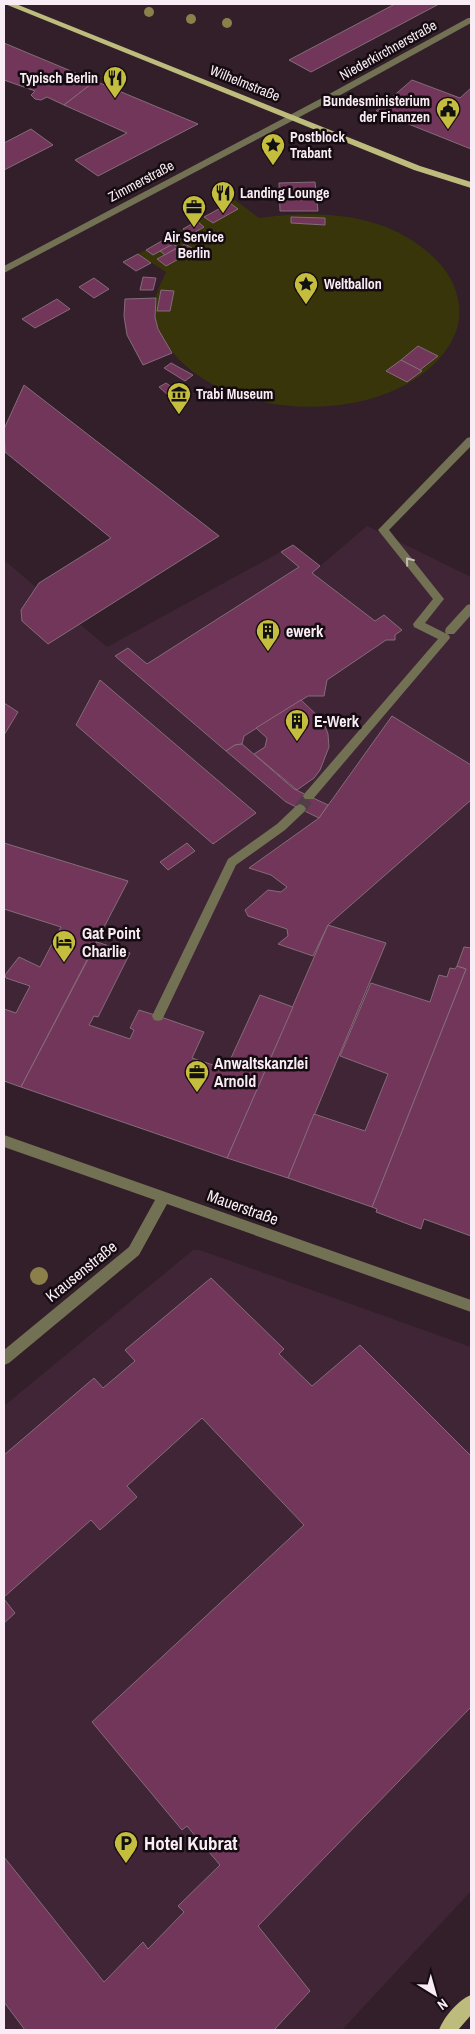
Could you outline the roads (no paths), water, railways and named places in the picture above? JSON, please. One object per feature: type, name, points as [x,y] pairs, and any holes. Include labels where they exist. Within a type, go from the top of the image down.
[{"type":"main road","name":"Wilhelmstraße","points":[[9,4],[417,168],[471,185]]},
{"type":"main road","points":[[447,2030],[471,2003]]},
{"type":"street","name":"Niederkirchnerstraße","points":[[292,117],[471,20]]},
{"type":"street","name":"Zimmerstraße","points":[[4,270],[292,117]]},
{"type":"street","points":[[309,796],[445,638],[418,624],[439,599],[383,530],[471,440]]},
{"type":"street","points":[[450,631],[471,608]]},
{"type":"street","points":[[158,1016],[232,862],[281,827],[300,809]]},
{"type":"street","name":"Mauerstraße","points":[[4,1141],[471,1306]]},
{"type":"street","name":"Krausenstraße","points":[[4,1358],[134,1250],[164,1197]]},
{"type":"tunnel","points":[[300,809],[309,796]]},
{"type":"place","name":"Typisch Berlin","points":[[115,99]]},
{"type":"place","name":"Bundesministerium der Finanzen","points":[[448,130]]},
{"type":"place","name":"Postblock Trabant","points":[[273,166]]},
{"type":"place","name":"Landing Lounge","points":[[223,214]]},
{"type":"place","name":"Air Service Berlin","points":[[194,228]]},
{"type":"place","name":"Weltballon","points":[[306,305]]},
{"type":"place","name":"Trabi Museum","points":[[179,415]]},
{"type":"place","name":"ewerk","points":[[268,652]]},
{"type":"place","name":"E-Werk","points":[[297,742]]},
{"type":"place","name":"Gat Point Charlie","points":[[64,963]]},
{"type":"place","name":"Anwaltskanzlei Arnold","points":[[197,1093]]},
{"type":"place","name":"Hotel Kubrat","points":[[126,1864]]}]
